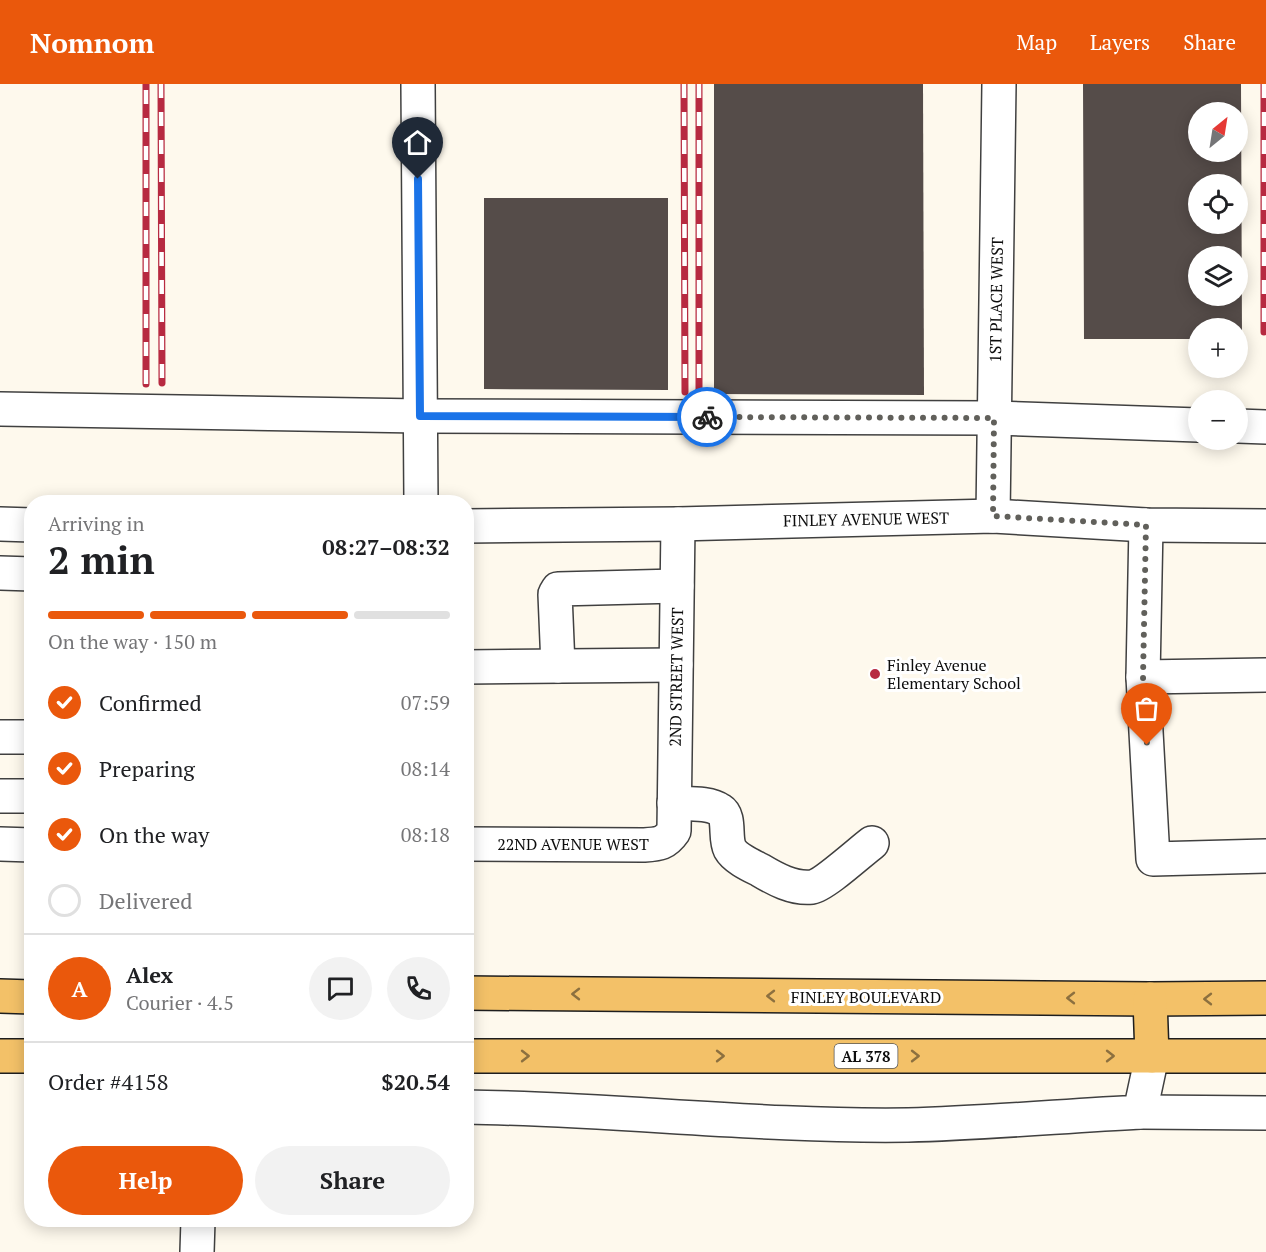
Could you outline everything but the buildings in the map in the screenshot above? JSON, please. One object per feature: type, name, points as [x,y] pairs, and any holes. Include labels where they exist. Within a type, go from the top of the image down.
[{"type":"main road","name":"FINLEY BOULEVARD","points":[[474,993],[1266,998]]},
{"type":"main road","points":[[0,996],[24,997]]},
{"type":"main road","points":[[1150,999],[1152,1056]]},
{"type":"main road","points":[[0,1056],[24,1056]]},
{"type":"main road","name":"AL 378","points":[[474,1056],[1266,1056]]},
{"type":"street","points":[[418,84],[421,495]]},
{"type":"street","name":"1ST PLACE WEST","points":[[993,516],[999,84]]},
{"type":"street","points":[[0,409],[420,416],[994,418],[1188,425]]},
{"type":"street","points":[[1248,426],[1266,427]]},
{"type":"street","name":"FINLEY AVENUE WEST","points":[[474,526],[678,524],[993,516],[1146,525],[1266,526]]},
{"type":"street","points":[[0,524],[24,525]]},
{"type":"street","name":"2ND STREET WEST","points":[[674,817],[678,524]]},
{"type":"street","points":[[1146,525],[1143,677],[1154,859],[1266,856]]},
{"type":"street","points":[[0,573],[24,574]]},
{"type":"street","points":[[558,666],[555,594],[558,589],[677,586]]},
{"type":"street","points":[[474,667],[676,665]]},
{"type":"street","points":[[1143,677],[1266,675]]},
{"type":"street","points":[[0,737],[24,737]]},
{"type":"street","points":[[0,796],[24,796]]},
{"type":"street","points":[[674,817],[708,806],[720,809],[726,816],[727,843],[731,852],[780,881],[796,886],[814,887],[872,843]]},
{"type":"street","name":"22ND AVENUE WEST","points":[[474,844],[661,844],[668,841],[674,817]]},
{"type":"street","points":[[0,844],[24,845]]},
{"type":"street","points":[[1140,1112],[1152,1056]]},
{"type":"street","points":[[474,1107],[512,1107],[741,1121],[908,1125],[1140,1112],[1266,1113]]},
{"type":"street","points":[[197,1252],[198,1227]]},
{"type":"railway","points":[[146,84],[146,384]]},
{"type":"railway","points":[[161,84],[162,383]]},
{"type":"railway","points":[[684,84],[685,392]]},
{"type":"railway","points":[[699,84],[699,393]]},
{"type":"railway","points":[[1264,84],[1264,332]]},
{"type":"way so far","points":[[707,417],[994,418],[993,516],[1146,525],[1143,677],[1147,745]]},
{"type":"place","name":"Finley Avenue Elementary School","points":[[875,674]]},
{"type":"route","points":[[418,179],[420,416],[707,417]]}]
